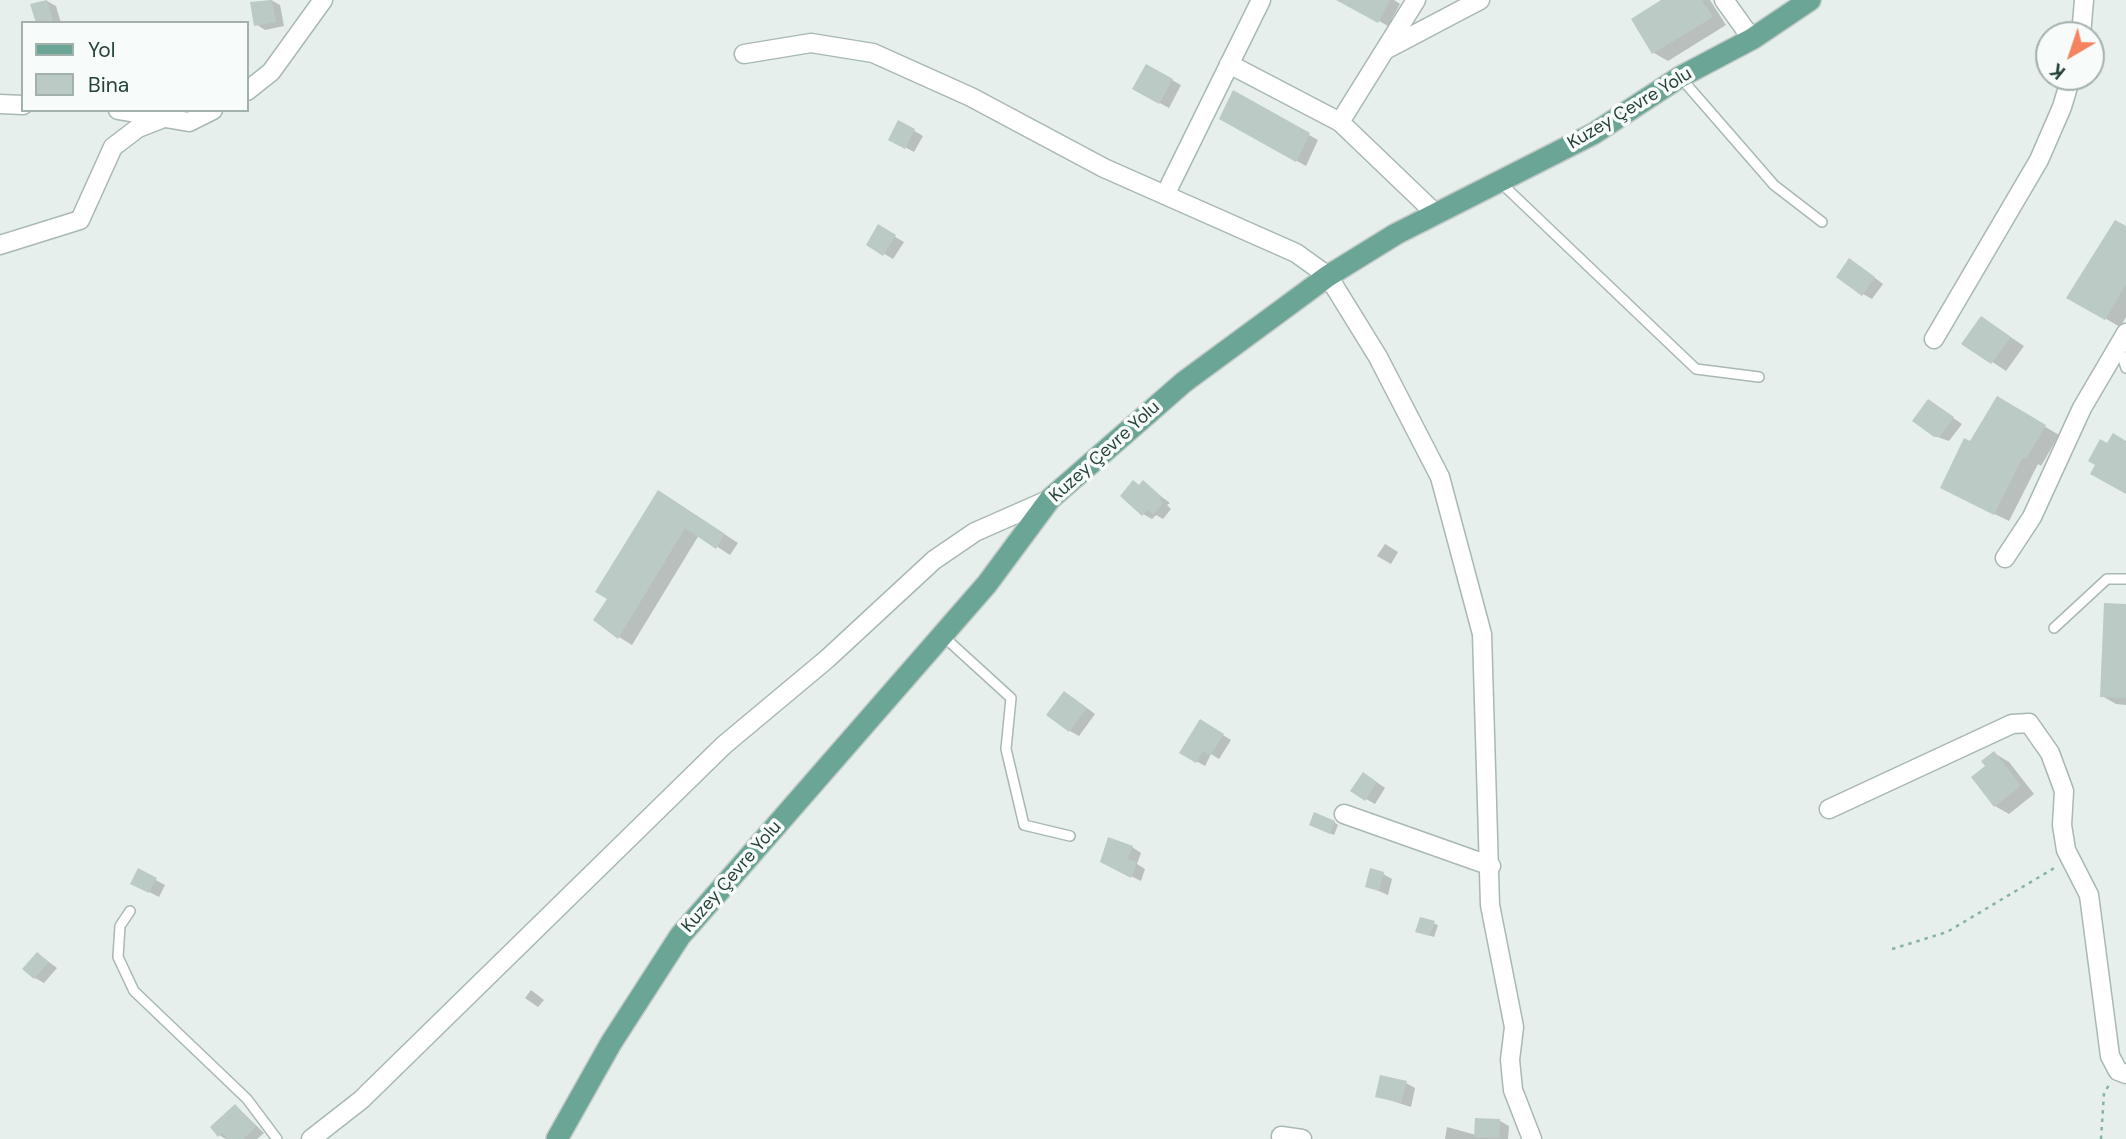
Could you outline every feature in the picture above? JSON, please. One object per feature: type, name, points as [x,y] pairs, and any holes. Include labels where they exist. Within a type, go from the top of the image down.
[{"type":"main road","name":"Kuzey Çevre Yolu","points":[[557,1139],[611,1043],[680,936],[987,584],[1050,499],[1184,382],[1328,276],[1396,234],[1593,134],[1680,78],[1752,39],[1810,0]]},
{"type":"street","points":[[248,90],[271,72],[323,0]]},
{"type":"street","points":[[1165,195],[1261,0]]},
{"type":"street","points":[[1340,122],[1416,0]]},
{"type":"street","points":[[1387,49],[1480,0]]},
{"type":"street","points":[[1724,0],[1752,39]]},
{"type":"street","points":[[2082,21],[2084,0]]},
{"type":"street","points":[[744,54],[811,43],[873,53],[971,96],[1104,167],[1296,253],[1328,276],[1378,358],[1440,477],[1482,634],[1491,866],[1490,905],[1514,1027],[1510,1060],[1513,1090],[1532,1139]]},
{"type":"street","points":[[1229,64],[1340,122],[1436,214]]},
{"type":"street","points":[[1934,339],[2039,160],[2067,91]]},
{"type":"street","points":[[0,104],[21,104]]},
{"type":"street","points":[[128,112],[189,122],[209,112]]},
{"type":"street","points":[[0,245],[80,220],[113,147],[138,128],[161,119]]},
{"type":"street","points":[[2005,558],[2032,517],[2082,408],[2122,338]]},
{"type":"street","points":[[311,1139],[361,1100],[724,745],[827,659],[934,560],[975,532],[1050,499]]},
{"type":"street","points":[[1829,809],[2012,724],[2029,723],[2050,753],[2064,791],[2062,825],[2066,850],[2089,895],[2110,1056],[2122,1072]]},
{"type":"street","points":[[1344,814],[1491,866]]},
{"type":"street","points":[[1280,1136],[1302,1139]]},
{"type":"lane","points":[[1680,78],[1774,185],[1822,222]]},
{"type":"lane","points":[[1500,181],[1696,369],[1759,377]]},
{"type":"lane","points":[[2122,338],[2126,368]]},
{"type":"lane","points":[[2054,628],[2107,579],[2126,579]]},
{"type":"lane","points":[[942,635],[1011,698],[1006,749],[1024,824],[1070,836]]},
{"type":"lane","points":[[130,911],[120,926],[118,957],[134,991],[247,1099],[277,1139]]},
{"type":"path","points":[[1892,949],[1947,932],[2071,858]]},
{"type":"path","points":[[2101,1139],[2104,1093],[2122,1072]]},
{"type":"building","points":[[47,0],[53,21],[35,21],[30,4]]},
{"type":"building","points":[[272,0],[276,22],[254,26],[250,2]]},
{"type":"building","points":[[1336,0],[1390,0],[1378,23]]},
{"type":"building","points":[[1661,0],[1702,0],[1713,17],[1652,54],[1631,19]]},
{"type":"building","points":[[1146,64],[1173,79],[1159,104],[1132,89]]},
{"type":"building","points":[[1233,90],[1310,133],[1296,162],[1219,119]]},
{"type":"building","points":[[898,120],[915,129],[905,149],[888,140]]},
{"type":"building","points":[[2115,220],[2126,226],[2126,284],[2105,320],[2066,298]]},
{"type":"building","points":[[878,224],[896,235],[883,256],[866,245]]},
{"type":"building","points":[[1849,258],[1875,277],[1862,296],[1836,277]]},
{"type":"building","points":[[1981,316],[2011,337],[1991,364],[1961,344]]},
{"type":"building","points":[[1997,396],[2046,425],[2026,459],[2023,457],[1994,515],[1940,488],[1964,438],[1970,441]]},
{"type":"building","points":[[1928,399],[1954,417],[1940,437],[1934,437],[1912,421]]},
{"type":"building","points":[[2113,433],[2126,441],[2126,494],[2090,474],[2095,465],[2088,461],[2100,439],[2107,443]]},
{"type":"building","points":[[1133,480],[1139,485],[1143,480],[1162,497],[1159,499],[1163,503],[1153,515],[1147,510],[1142,516],[1120,496]]},
{"type":"building","points":[[658,490],[725,534],[716,549],[685,528],[618,639],[593,620],[607,599],[595,592]]},
{"type":"building","points":[[2104,603],[2126,604],[2126,698],[2100,697]]},
{"type":"building","points":[[1064,691],[1087,708],[1069,732],[1046,715]]},
{"type":"building","points":[[1200,719],[1224,734],[1210,756],[1203,751],[1196,763],[1179,753]]},
{"type":"building","points":[[1994,751],[2021,786],[1994,807],[1971,777],[1985,766],[1981,761]]},
{"type":"building","points":[[1363,772],[1377,782],[1365,801],[1350,791]]},
{"type":"building","points":[[1314,812],[1335,821],[1330,834],[1309,825]]},
{"type":"building","points":[[1108,837],[1133,846],[1128,859],[1137,862],[1131,878],[1100,862]]},
{"type":"building","points":[[138,868],[157,878],[149,893],[130,884]]},
{"type":"building","points":[[1370,868],[1384,872],[1379,891],[1365,887]]},
{"type":"building","points":[[1420,917],[1435,921],[1430,936],[1415,932]]},
{"type":"building","points":[[37,952],[49,962],[34,979],[22,969]]},
{"type":"building","points":[[1380,1075],[1407,1081],[1401,1103],[1375,1097]]},
{"type":"building","points":[[235,1104],[256,1127],[243,1139],[228,1139],[222,1133],[218,1137],[210,1127]]},
{"type":"building","points":[[1475,1118],[1500,1119],[1499,1138],[1474,1137]]}]
